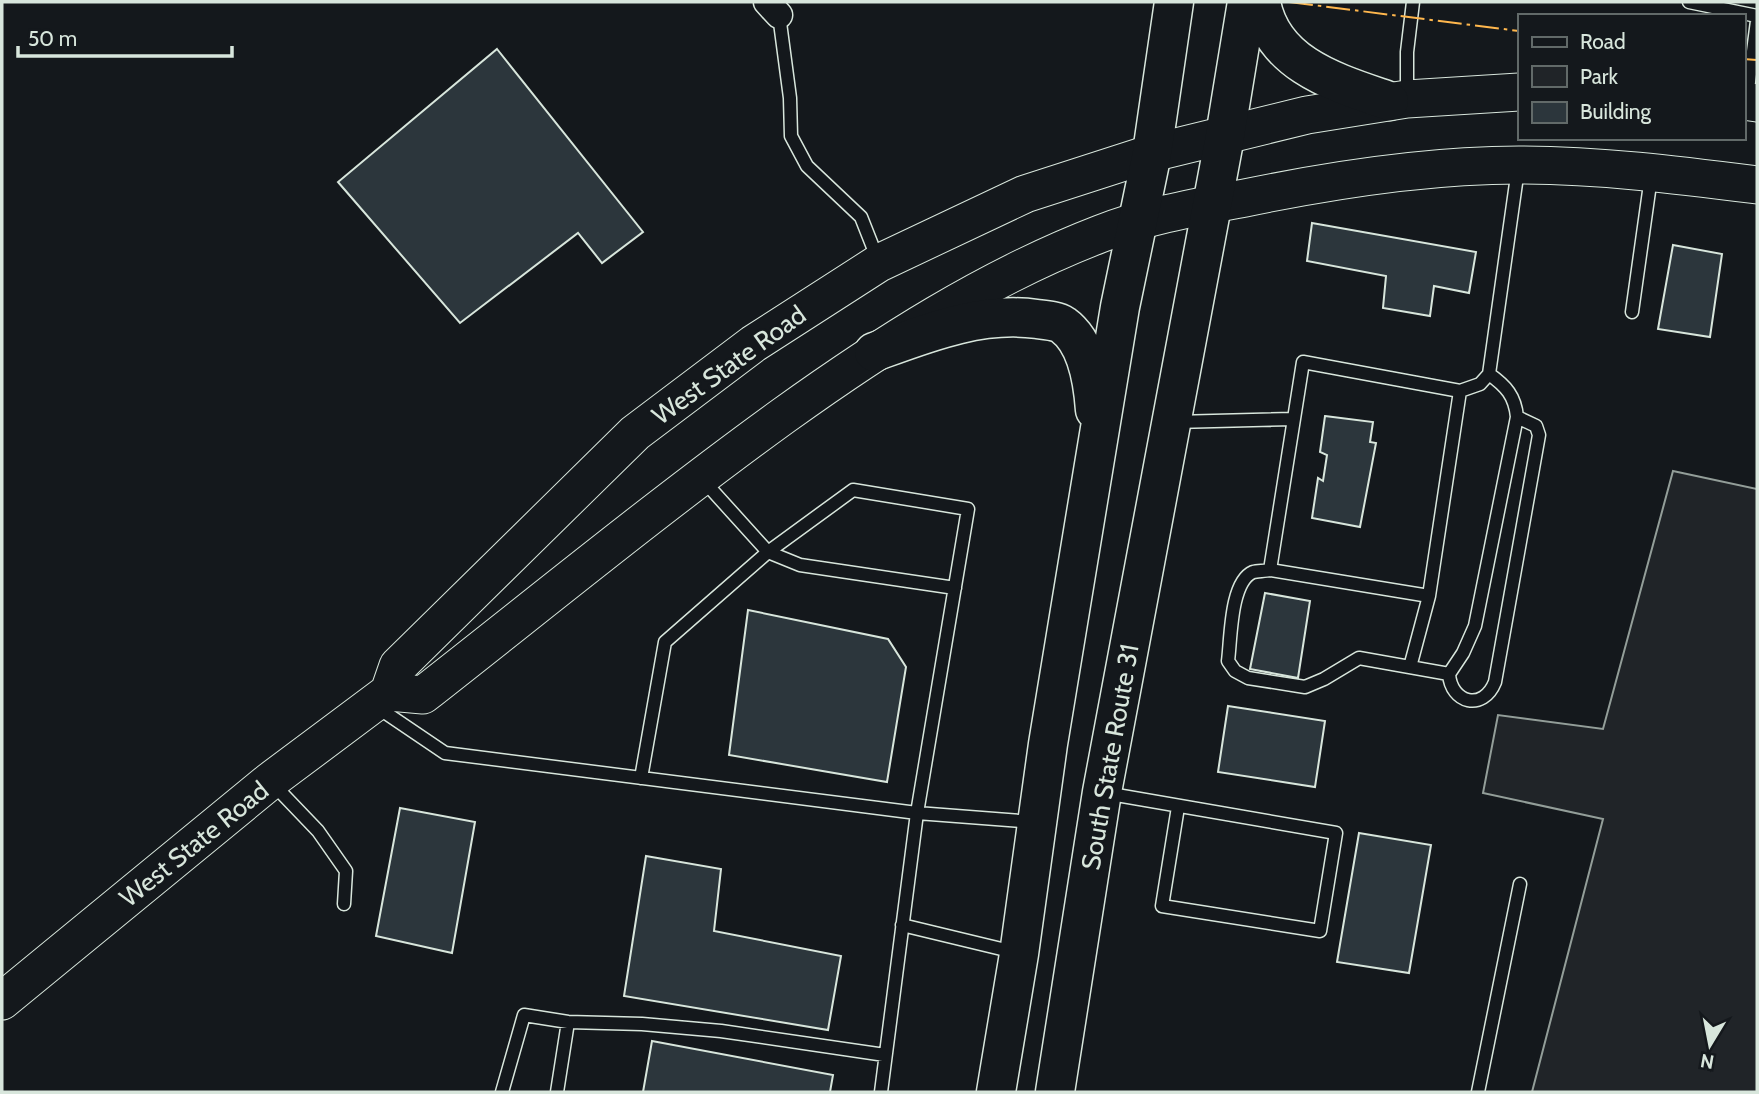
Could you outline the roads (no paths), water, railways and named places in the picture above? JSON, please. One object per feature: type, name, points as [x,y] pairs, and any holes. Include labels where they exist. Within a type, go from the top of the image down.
[{"type":"main road","points":[[996,1092],[1019,954],[1048,744],[1136,223],[1152,153],[1174,2]]},
{"type":"main road","name":"South State Route 31","points":[[1055,1092],[1102,792],[1225,136],[1247,2]]},
{"type":"main road","points":[[1261,2],[1275,39],[1296,60],[1328,80],[1398,100]]},
{"type":"main road","name":"West State Road","points":[[2,1001],[270,781],[381,699],[398,666],[635,433],[753,344],[879,263],[1025,194],[1152,153],[1307,115],[1398,100],[1518,92]]},
{"type":"main road","points":[[381,699],[423,695],[699,476],[874,352],[962,300],[1102,233],[1212,204],[1292,188],[1436,171],[1518,165],[1652,172],[1757,185]]},
{"type":"main road","points":[[874,352],[938,329],[979,321],[1018,316],[1062,324],[1079,342],[1089,372],[1095,407],[1096,454]]},
{"type":"lane","points":[[1398,100],[1413,2]]},
{"type":"lane","points":[[1689,2],[1740,14]]},
{"type":"lane","points":[[773,8],[790,98],[791,136],[807,166],[861,217],[879,263]]},
{"type":"lane","points":[[1749,102],[1757,18]]},
{"type":"lane","points":[[1270,570],[1303,362],[1460,391],[1480,383],[1489,374],[1518,165]]},
{"type":"lane","points":[[1632,312],[1652,172]]},
{"type":"lane","points":[[1489,374],[1506,386],[1516,403],[1517,417],[1475,626],[1463,653],[1449,674],[1455,692],[1466,701],[1479,701],[1490,694],[1495,682],[1539,435],[1536,426],[1517,417]]},
{"type":"lane","points":[[1410,667],[1429,596],[1460,391]]},
{"type":"lane","points":[[1170,422],[1294,419]]},
{"type":"lane","points":[[699,476],[768,552],[800,565],[955,588]]},
{"type":"lane","points":[[641,778],[665,642],[768,552],[853,490],[968,509],[917,813],[881,1092]]},
{"type":"lane","points":[[1429,596],[1270,570],[1252,572],[1242,582],[1236,595],[1228,662],[1235,671],[1248,678],[1305,687],[1359,658],[1449,674]]},
{"type":"lane","points":[[381,699],[445,753],[917,813],[1037,822]]},
{"type":"lane","points":[[270,781],[318,831],[346,871],[344,904]]},
{"type":"lane","points":[[1102,792],[1336,833],[1320,931],[1162,906],[1178,807]]},
{"type":"lane","points":[[1478,1092],[1520,884]]},
{"type":"lane","points":[[902,925],[1019,954]]},
{"type":"lane","points":[[502,1092],[524,1015],[568,1022],[642,1024],[721,1031],[885,1055]]},
{"type":"lane","points":[[557,1092],[568,1022]]}]
